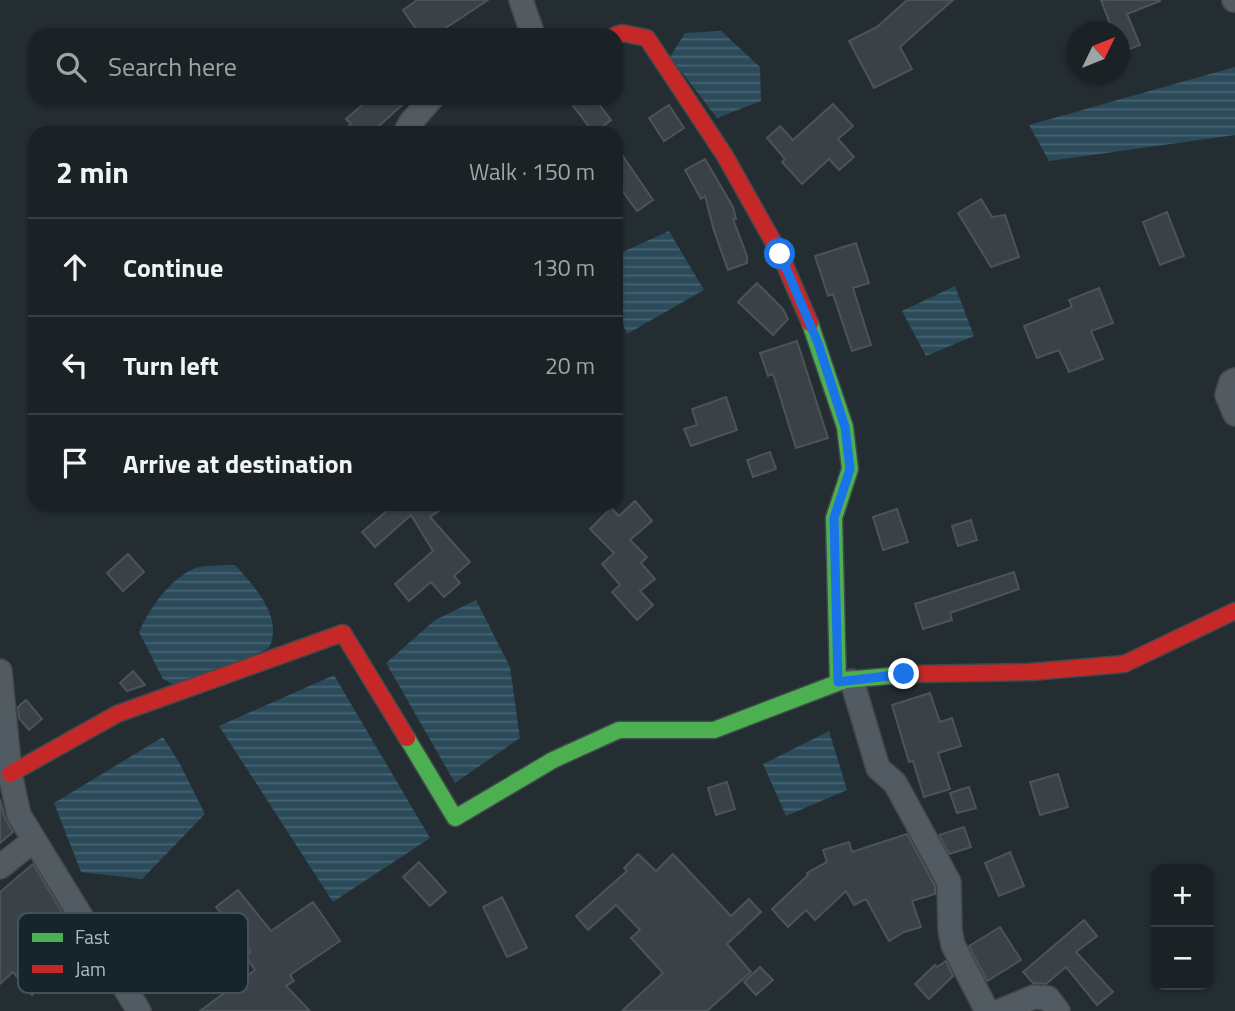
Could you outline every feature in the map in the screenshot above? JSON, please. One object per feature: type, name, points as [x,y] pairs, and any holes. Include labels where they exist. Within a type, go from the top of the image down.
[{"type":"street","points":[[520,0],[530,28]]},
{"type":"street","points":[[623,33],[647,38],[726,156],[780,254],[818,343],[845,427],[850,469],[834,518],[845,681],[878,768],[895,783],[949,882],[953,945],[988,1011]]},
{"type":"street","points":[[409,126],[426,105]]},
{"type":"street","points":[[1235,380],[1231,382],[1227,395],[1235,414]]},
{"type":"street","points":[[10,774],[117,714],[342,633],[455,818],[553,760],[619,730],[714,730],[845,681],[904,674],[1030,672],[1124,664],[1235,611]]},
{"type":"street","points":[[0,671],[10,774],[19,815],[79,913]]},
{"type":"street","points":[[0,867],[34,840]]},
{"type":"street","points":[[128,993],[139,1011]]},
{"type":"street","points":[[1000,1011],[1034,996],[1048,998],[1058,1011]]},
{"type":"water","points":[[721,31],[760,67],[761,101],[717,118],[670,57],[685,33]]},
{"type":"water","points":[[1235,67],[1235,135],[1049,161],[1029,125]]},
{"type":"water","points":[[669,231],[704,290],[627,334],[623,325],[623,252]]},
{"type":"water","points":[[955,286],[974,336],[926,356],[902,311]]},
{"type":"water","points":[[235,565],[258,592],[270,614],[273,636],[269,648],[182,689],[163,679],[139,632],[160,597],[182,575],[201,567]]},
{"type":"water","points":[[476,600],[510,667],[520,738],[455,783],[386,663],[435,620]]},
{"type":"water","points":[[334,675],[430,838],[333,902],[219,726]]},
{"type":"water","points":[[829,731],[847,790],[786,816],[763,764]]},
{"type":"water","points":[[163,737],[205,814],[142,879],[81,872],[54,803]]},
{"type":"building","points":[[417,0],[488,0],[446,28],[415,28],[403,10]]},
{"type":"building","points":[[907,0],[953,0],[900,47],[912,69],[874,88],[849,41],[877,27]]},
{"type":"building","points":[[1101,0],[1160,0],[1127,14],[1130,21],[1109,21]]},
{"type":"building","points":[[1130,21],[1140,45],[1130,49]]},
{"type":"building","points":[[833,104],[853,126],[838,139],[854,157],[839,170],[829,159],[802,184],[782,162],[785,159],[767,138],[780,126],[793,140]]},
{"type":"building","points":[[362,105],[402,105],[379,126],[349,126],[351,124],[346,119]]},
{"type":"building","points":[[572,105],[599,105],[611,120],[603,126],[589,126]]},
{"type":"building","points":[[669,105],[684,128],[664,141],[649,118]]},
{"type":"building","points":[[623,156],[653,200],[637,211],[623,192]]},
{"type":"building","points":[[705,159],[733,207],[736,219],[733,219],[747,256],[747,263],[728,270],[705,196],[701,199],[685,170]]},
{"type":"building","points":[[981,199],[992,217],[1005,215],[1019,257],[991,267],[958,213]]},
{"type":"building","points":[[1167,212],[1184,256],[1160,265],[1143,222]]},
{"type":"building","points":[[856,243],[869,283],[853,288],[871,345],[852,351],[833,294],[828,296],[815,256]]},
{"type":"building","points":[[757,283],[783,309],[788,319],[773,335],[738,302]]},
{"type":"building","points":[[1099,288],[1113,323],[1091,331],[1103,359],[1069,372],[1059,350],[1037,358],[1024,326],[1072,307],[1069,300]]},
{"type":"building","points":[[797,341],[828,438],[796,448],[773,374],[768,376],[760,353]]},
{"type":"building","points":[[726,397],[737,430],[691,446],[684,429],[697,425],[692,409]]},
{"type":"building","points":[[770,452],[776,469],[753,477],[747,460]]},
{"type":"building","points":[[635,501],[652,521],[630,540],[647,557],[641,563],[655,579],[640,591],[653,605],[637,620],[612,592],[620,585],[602,564],[614,553],[590,529],[608,511],[614,511],[619,516]]},
{"type":"building","points":[[897,509],[908,542],[883,550],[873,517]]},
{"type":"building","points":[[387,511],[439,511],[430,517],[470,562],[454,576],[460,583],[444,597],[431,582],[409,601],[395,584],[433,551],[411,515],[375,547],[362,532]]},
{"type":"building","points":[[971,520],[977,540],[958,546],[952,526]]},
{"type":"building","points":[[128,554],[144,572],[123,591],[107,573]]},
{"type":"building","points":[[1014,572],[1019,589],[950,613],[952,620],[923,629],[915,604]]},
{"type":"building","points":[[133,671],[145,685],[127,691],[120,683]]},
{"type":"building","points":[[930,693],[940,722],[952,718],[961,746],[938,753],[950,789],[924,797],[913,761],[909,762],[892,705]]},
{"type":"building","points":[[26,700],[42,719],[29,730],[19,718],[18,707]]},
{"type":"building","points":[[1058,774],[1068,807],[1040,815],[1030,782]]},
{"type":"building","points":[[727,782],[735,809],[716,815],[708,788]]},
{"type":"building","points":[[969,787],[976,808],[957,813],[950,793]]},
{"type":"building","points":[[0,799],[5,818],[13,832],[0,843]]},
{"type":"building","points":[[964,827],[971,847],[949,854],[939,835]]},
{"type":"building","points":[[907,834],[935,886],[935,894],[912,901],[921,927],[904,932],[889,941],[866,899],[854,905],[846,891],[815,920],[806,910],[788,927],[772,909],[808,875],[807,873],[827,862],[823,850],[849,842],[852,852]]},
{"type":"building","points":[[1010,852],[1024,886],[999,896],[985,863]]},
{"type":"building","points":[[638,854],[656,871],[673,854],[731,916],[749,899],[761,912],[727,944],[751,972],[707,1011],[622,1011],[663,973],[631,938],[640,930],[616,905],[588,930],[576,916],[627,871],[624,868]]},
{"type":"building","points":[[419,862],[446,892],[430,906],[403,877]]},
{"type":"building","points":[[33,864],[62,913],[18,913],[18,978],[13,972],[0,984],[0,892]]},
{"type":"building","points":[[238,890],[271,931],[313,902],[340,941],[290,975],[294,981],[286,986],[310,1011],[200,1011],[224,993],[248,993],[248,975],[255,970],[248,960],[248,954],[251,952],[248,948],[248,913],[221,913],[216,907]]},
{"type":"building","points":[[502,897],[527,948],[507,957],[483,907]]},
{"type":"building","points":[[1084,920],[1097,936],[1076,952],[1113,992],[1097,1005],[1066,967],[1046,984],[1033,983],[1023,972]]},
{"type":"building","points":[[1000,927],[1021,960],[987,981],[969,946]]},
{"type":"building","points":[[946,961],[953,976],[929,999],[915,984],[935,965],[937,967]]},
{"type":"building","points":[[760,967],[773,980],[756,995],[744,982]]},
{"type":"traffic: fast","points":[[810,323],[845,427],[850,469],[834,518],[838,682]]},
{"type":"traffic: fast","points":[[407,738],[455,818],[553,760],[619,730],[714,730],[845,680],[911,674]]},
{"type":"traffic: jam","points":[[623,33],[647,38],[725,156],[780,254],[810,323]]},
{"type":"traffic: jam","points":[[911,674],[1030,672],[1124,664],[1235,611]]},
{"type":"traffic: jam","points":[[10,774],[117,714],[343,633],[407,738]]},
{"type":"route","points":[[780,254],[818,343],[845,427],[850,469],[834,518],[838,682],[904,674]]}]
